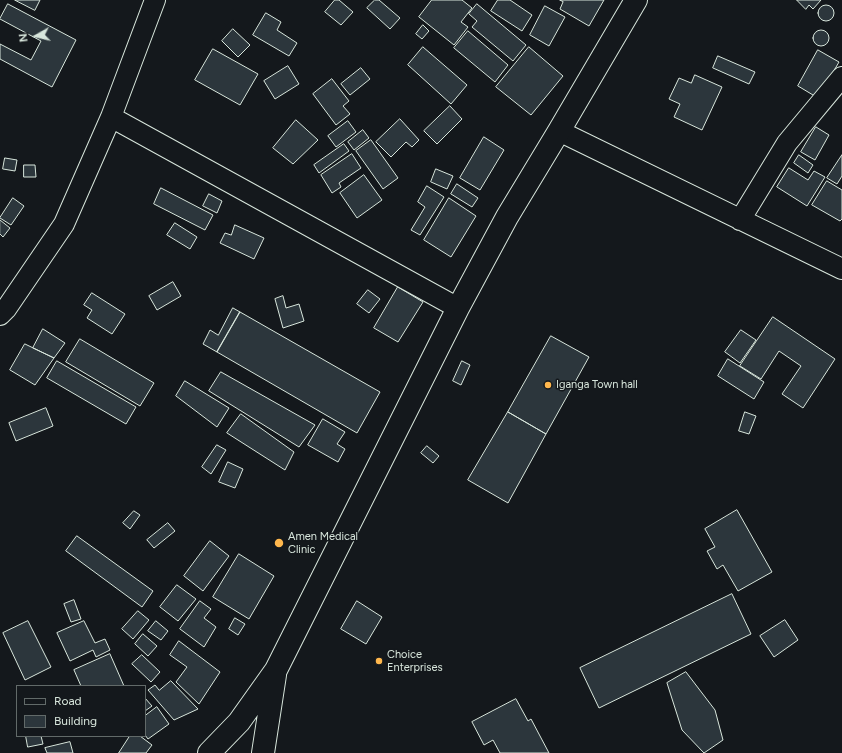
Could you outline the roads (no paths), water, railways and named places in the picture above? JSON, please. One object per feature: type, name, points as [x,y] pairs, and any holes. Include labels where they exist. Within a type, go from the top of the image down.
[{"type":"main road","points":[[209,753],[239,722],[276,670],[458,308],[507,217],[636,0]]},
{"type":"main road","points":[[263,753],[276,670]]},
{"type":"street","points":[[0,316],[64,224],[111,117],[155,0]]},
{"type":"street","points":[[740,220],[787,143],[842,77]]},
{"type":"street","points":[[111,117],[458,308]]},
{"type":"street","points":[[559,131],[842,269]]},
{"type":"place","name":"Iganga Town hall","points":[[548,385]]},
{"type":"place","name":"Amen Medical Clinic","points":[[279,543]]},
{"type":"place","name":"Choice Enterprises","points":[[379,661]]}]
